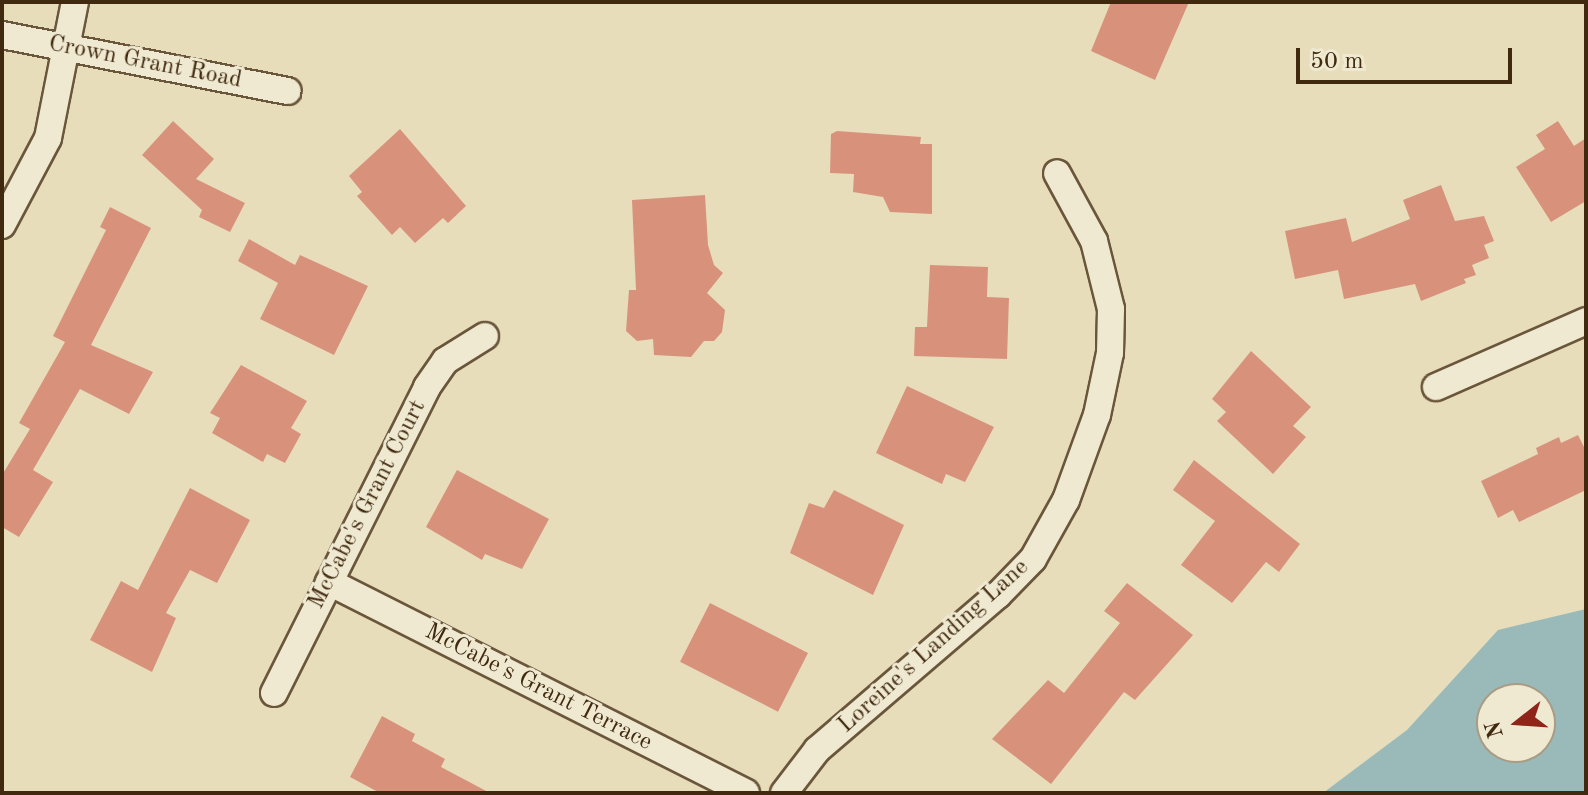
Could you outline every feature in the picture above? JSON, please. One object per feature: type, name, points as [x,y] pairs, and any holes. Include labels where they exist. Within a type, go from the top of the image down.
[{"type":"street","points":[[2,225],[48,138],[69,48],[75,2]]},
{"type":"street","name":"Crown Grant Road","points":[[2,35],[288,91]]},
{"type":"street","name":"Loreine's Landing Lane","points":[[784,793],[817,750],[1007,586],[1033,559],[1066,500],[1097,415],[1110,353],[1111,309],[1094,241],[1057,173]]},
{"type":"street","points":[[1436,387],[1586,321]]},
{"type":"street","name":"McCabe's Grant Court","points":[[274,693],[427,387],[445,361],[485,336]]},
{"type":"street","name":"McCabe's Grant Terrace","points":[[329,582],[746,793]]},
{"type":"water","points":[[1586,609],[1586,793],[1323,793],[1407,730],[1498,630]]},
{"type":"building","points":[[1111,2],[1189,2],[1155,80],[1091,51]]},
{"type":"building","points":[[173,121],[214,159],[196,179],[245,203],[230,232],[199,217],[202,210],[142,155]]},
{"type":"building","points":[[1558,121],[1574,146],[1586,138],[1586,201],[1551,222],[1516,167],[1545,149],[1536,135]]},
{"type":"building","points":[[400,129],[466,206],[448,223],[443,218],[415,243],[400,227],[392,235],[357,196],[362,192],[349,176]]},
{"type":"building","points":[[837,131],[921,137],[920,144],[932,144],[932,214],[890,212],[883,197],[853,192],[854,174],[830,173],[831,134]]},
{"type":"building","points":[[1441,185],[1455,221],[1484,216],[1494,241],[1484,245],[1489,258],[1472,265],[1476,275],[1464,279],[1466,283],[1421,301],[1415,284],[1344,299],[1338,270],[1295,279],[1285,231],[1346,218],[1352,242],[1410,219],[1403,200]]},
{"type":"building","points":[[705,195],[708,245],[714,265],[723,273],[707,293],[725,310],[722,332],[714,341],[704,341],[691,357],[654,355],[653,339],[637,341],[626,331],[629,290],[636,290],[632,200]]},
{"type":"building","points":[[110,207],[151,228],[91,345],[153,372],[129,414],[80,389],[33,470],[53,482],[19,537],[2,527],[2,475],[30,429],[19,423],[65,342],[53,336],[106,230],[100,227]]},
{"type":"building","points":[[249,239],[295,265],[300,255],[368,286],[334,355],[260,319],[278,283],[238,261]]},
{"type":"building","points":[[930,265],[988,267],[987,297],[1009,298],[1007,359],[914,356],[915,327],[927,327]]},
{"type":"building","points":[[1251,351],[1311,407],[1293,426],[1306,437],[1273,474],[1217,421],[1226,412],[1212,399]]},
{"type":"building","points":[[241,365],[307,401],[291,428],[301,434],[285,463],[267,454],[263,462],[212,433],[220,418],[210,413]]},
{"type":"building","points":[[907,386],[994,427],[965,482],[946,474],[942,484],[876,453]]},
{"type":"building","points":[[1578,435],[1586,451],[1586,490],[1519,522],[1513,510],[1498,518],[1481,481],[1538,454],[1536,448],[1559,437],[1561,443]]},
{"type":"building","points":[[1194,460],[1300,544],[1279,572],[1266,562],[1232,603],[1181,565],[1215,521],[1173,490]]},
{"type":"building","points":[[457,470],[549,519],[522,569],[485,554],[482,560],[426,527]]},
{"type":"building","points":[[190,488],[250,520],[217,583],[190,570],[166,613],[176,618],[152,672],[90,640],[121,581],[138,590]]},
{"type":"building","points":[[834,490],[904,525],[873,595],[790,553],[809,503],[824,508]]},
{"type":"building","points":[[1127,583],[1193,635],[1135,700],[1124,692],[1051,784],[992,739],[1048,680],[1064,693],[1120,623],[1104,611]]},
{"type":"building","points":[[710,603],[808,653],[778,712],[680,662]]},
{"type":"building","points":[[382,716],[415,734],[412,741],[445,759],[441,767],[490,793],[380,793],[350,777]]}]
